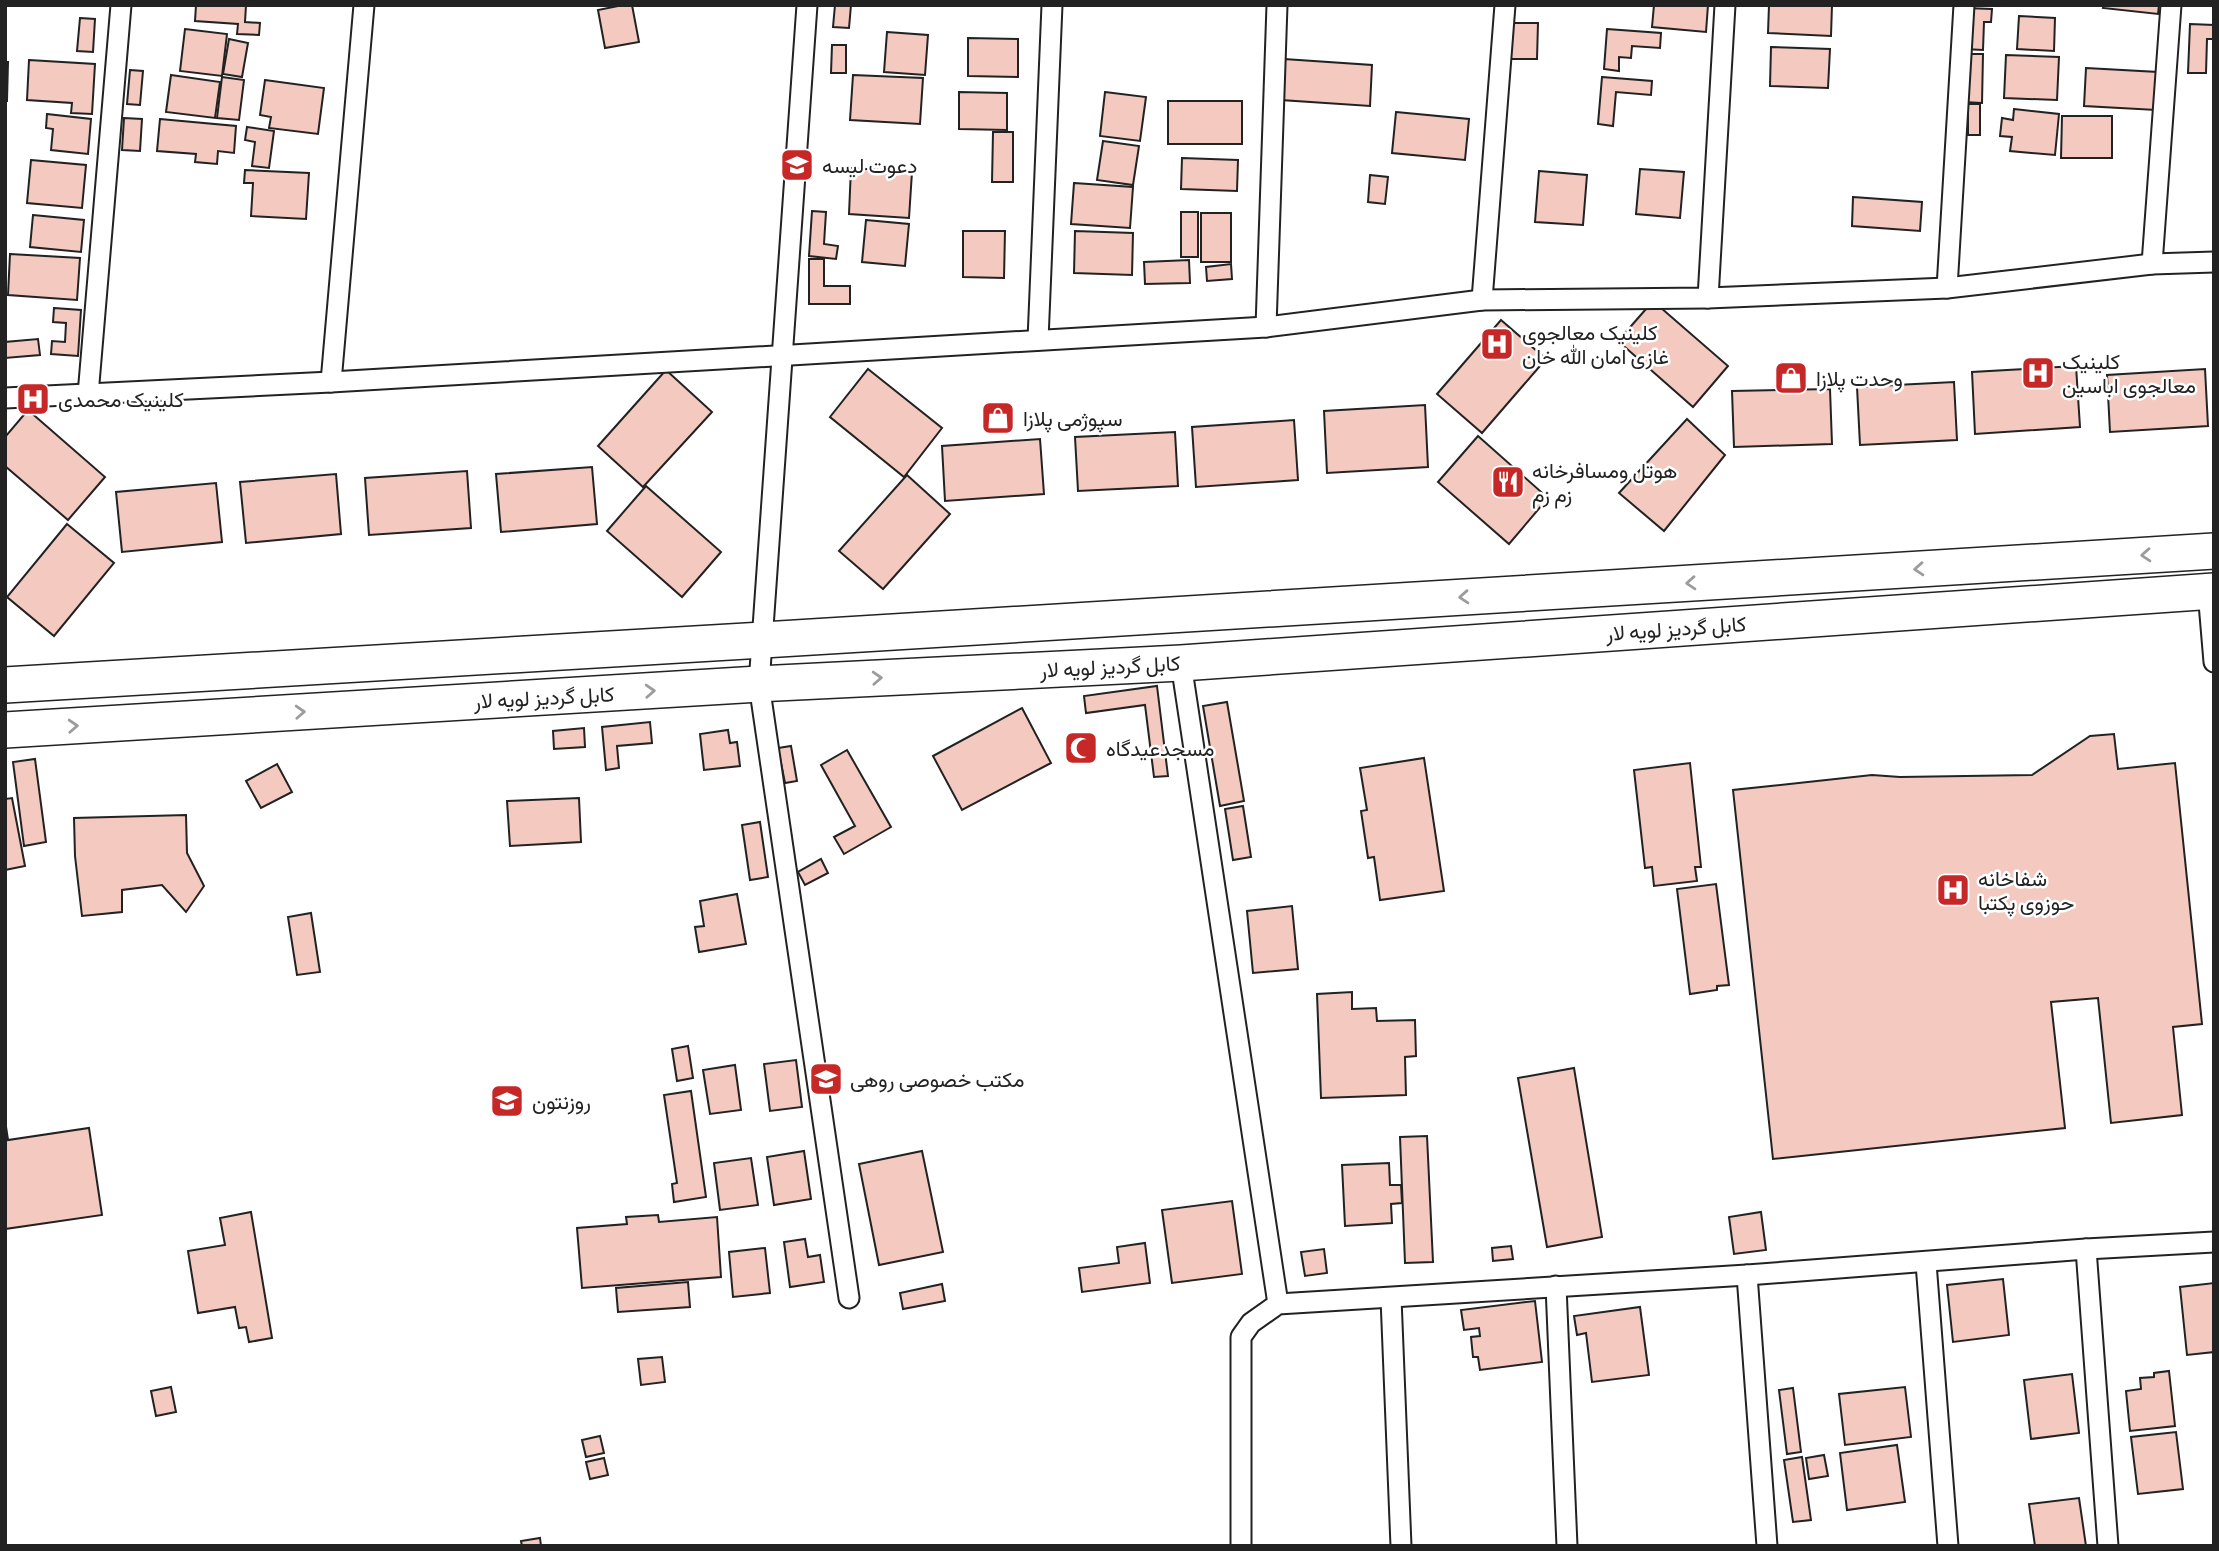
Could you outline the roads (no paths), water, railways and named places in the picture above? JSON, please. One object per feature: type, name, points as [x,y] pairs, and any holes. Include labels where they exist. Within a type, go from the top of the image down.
[{"type":"highway","name":"کابل گردیز لویه لار","points":[[5,685],[2214,551]]},
{"type":"highway","name":"کابل گردیز لویه لار","points":[[5,730],[759,684],[1181,663],[2211,591]]},
{"type":"street","points":[[88,395],[121,5]]},
{"type":"street","points":[[331,382],[364,5]]},
{"type":"street","points":[[807,5],[759,684],[849,1298]]},
{"type":"street","points":[[1038,340],[1052,5]]},
{"type":"street","points":[[1266,327],[1278,5]]},
{"type":"street","points":[[1482,300],[1505,5]]},
{"type":"street","points":[[1708,298],[1725,5]]},
{"type":"street","points":[[1947,288],[1965,5]]},
{"type":"street","points":[[2151,264],[2171,5]]},
{"type":"street","points":[[5,398],[331,382],[1266,327],[1482,300],[1708,298],[1947,288],[2151,264],[2214,262]]},
{"type":"street","points":[[2211,591],[2214,662]]},
{"type":"street","points":[[1181,663],[1278,1304]]},
{"type":"street","points":[[1241,1546],[1241,1338],[1251,1323],[1278,1304],[2214,1242]]},
{"type":"street","points":[[2086,1249],[2108,1546]]},
{"type":"street","points":[[1926,1263],[1948,1546]]},
{"type":"street","points":[[1747,1275],[1767,1546]]},
{"type":"street","points":[[1556,1286],[1567,1546]]},
{"type":"street","points":[[1391,1298],[1401,1546]]},
{"type":"place","name":"دعوت لیسه","points":[[797,165]]},
{"type":"place","name":"کلینیک معالجوی غازی امان الله خان","points":[[1497,344]]},
{"type":"place","name":"کلینیک معالجوی اباسین","points":[[2038,373]]},
{"type":"place","name":"وحدت پلازا","points":[[1791,378]]},
{"type":"place","name":"کلینیک محمدی","points":[[33,399]]},
{"type":"place","name":"سپوژمی پلازا","points":[[998,418]]},
{"type":"place","name":"هوتل ومسافرخانه زم زم","points":[[1508,482]]},
{"type":"place","name":"مسجدعیدگاه","points":[[1081,748]]},
{"type":"place","name":"شفاخانه حوزوی پکتبا","points":[[1953,890]]},
{"type":"place","name":"مکتب خصوصی روهی","points":[[826,1079]]},
{"type":"place","name":"روزنتون","points":[[507,1101]]}]
